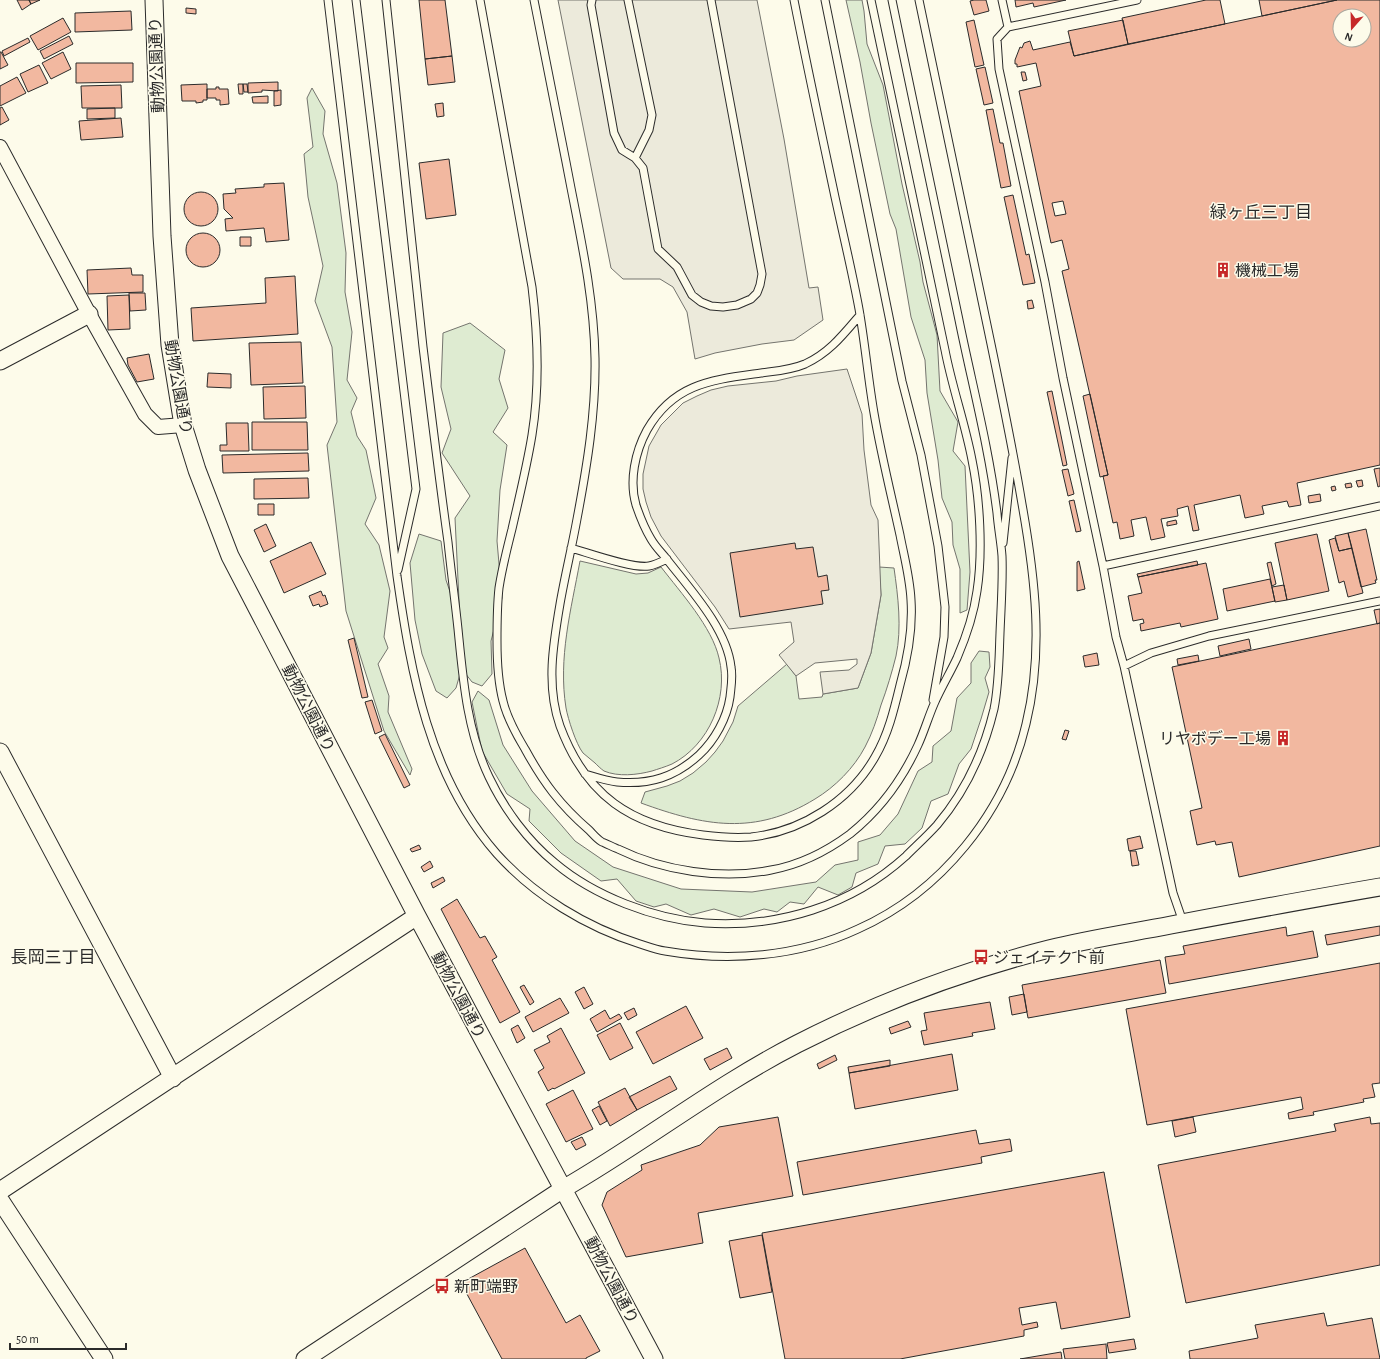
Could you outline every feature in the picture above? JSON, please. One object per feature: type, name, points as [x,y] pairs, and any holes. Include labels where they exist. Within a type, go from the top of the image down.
[{"type":"street","name":"動物公園通り","points":[[154,0],[162,236],[170,345],[183,425],[197,470],[230,556],[417,916],[654,1359]]},
{"type":"street","points":[[0,147],[89,314],[145,414],[158,427],[183,425]]},
{"type":"street","points":[[0,361],[89,314]]},
{"type":"street","points":[[0,752],[173,1078]]},
{"type":"street","points":[[312,1357],[563,1189],[594,1171],[739,1076],[796,1044],[856,1016],[953,978],[1049,950],[1091,940],[1380,887]]},
{"type":"street","points":[[0,1191],[417,916]]},
{"type":"street","points":[[0,1200],[104,1359]]},
{"type":"lane","points":[[328,0],[397,576],[410,657],[427,727],[439,757],[457,795],[474,825],[498,855],[522,878],[554,904],[589,924],[620,938],[661,951],[713,957],[750,956],[792,951],[858,930],[896,909],[944,870],[983,822],[1006,782],[1027,722],[1036,666],[1037,634],[1034,577],[1012,448],[919,0]]},
{"type":"lane","points":[[356,0],[416,489],[397,576]]},
{"type":"lane","points":[[386,0],[423,349],[468,714],[477,748],[489,779],[506,808],[529,838],[555,864],[582,882],[608,896],[638,909],[673,918],[728,924],[757,923],[813,911],[841,899],[888,872],[934,829],[953,805],[971,773],[984,741],[994,709],[997,685],[1002,557],[1012,448]]},
{"type":"lane","points":[[480,0],[537,322],[538,363],[533,429],[526,467],[504,559],[497,618],[497,653],[503,703],[513,729],[538,773],[555,797],[574,817],[602,842],[638,859],[669,867],[699,872],[736,874],[771,870],[804,860],[827,849],[848,835],[888,798],[903,775],[920,742],[932,708],[958,655],[967,630],[977,590],[980,535],[972,458],[948,368],[872,0]]},
{"type":"lane","points":[[534,0],[583,251],[589,287],[595,359],[594,395],[585,476],[555,630],[551,674],[554,705],[558,721],[569,748],[585,774],[609,800],[623,810],[644,821],[672,830],[692,834],[723,837],[750,837],[786,829],[802,823],[824,811],[841,798],[854,785],[865,773],[876,756],[886,733],[892,717],[910,644],[912,606],[908,575],[874,413],[860,315],[794,0]]},
{"type":"lane","points":[[592,0],[591,5],[614,133],[622,150],[635,158],[643,168],[658,249],[677,267],[692,294],[701,302],[711,306],[723,307],[738,305],[751,299],[757,293],[762,274],[711,0]]},
{"type":"lane","points":[[628,0],[652,115],[649,130],[635,158]]},
{"type":"lane","points":[[825,0],[902,381],[921,455],[938,546],[945,608],[944,637],[932,708]]},
{"type":"lane","points":[[892,0],[992,473],[1002,557]]},
{"type":"lane","points":[[1002,0],[1008,27]]},
{"type":"lane","points":[[1137,0],[1008,27],[997,39],[999,69],[1045,282],[1116,637],[1124,666],[1173,893],[1183,923]]},
{"type":"lane","points":[[585,774],[616,782],[657,780],[674,774],[688,765],[704,750],[716,734],[729,704],[732,684],[732,666],[719,630],[652,540],[643,524],[636,504],[633,489],[634,470],[638,450],[646,431],[657,415],[672,400],[686,390],[702,383],[720,379],[784,370],[804,364],[826,352],[840,340],[860,315]]},
{"type":"lane","points":[[1103,566],[1380,506]]},
{"type":"lane","points":[[571,548],[643,567],[651,566],[667,559]]},
{"type":"lane","points":[[1124,666],[1151,653],[1210,636],[1380,601]]},
{"type":"green space","points":[[846,0],[862,0],[867,44],[883,85],[923,282],[937,335],[940,391],[958,422],[953,451],[965,466],[970,572],[967,610],[960,613],[960,569],[953,545],[952,522],[942,498],[938,460],[927,393],[925,360],[911,317],[896,229],[890,214],[860,62]]},
{"type":"green space","points":[[312,88],[325,111],[323,134],[337,183],[346,253],[345,292],[352,332],[347,380],[357,398],[351,412],[357,436],[366,450],[376,498],[365,524],[379,545],[390,591],[384,637],[388,648],[378,664],[389,696],[388,712],[412,769],[410,775],[384,731],[346,611],[327,445],[337,422],[332,347],[315,301],[323,266],[308,197],[304,154],[313,147],[307,98]]},
{"type":"green space","points":[[470,323],[505,350],[499,379],[508,408],[493,432],[507,445],[500,490],[497,541],[502,598],[491,641],[492,674],[482,686],[472,682],[465,673],[460,674],[456,688],[447,698],[436,691],[422,654],[415,620],[410,563],[419,534],[441,541],[446,580],[460,621],[455,518],[470,496],[442,453],[451,429],[441,387],[443,333]]},
{"type":"green space","points":[[580,561],[636,574],[648,573],[661,567],[695,611],[710,634],[719,658],[721,673],[721,689],[718,704],[706,733],[685,756],[672,764],[640,774],[621,775],[609,773],[604,771],[583,753],[578,744],[570,725],[566,708],[564,671],[567,634]]},
{"type":"green space","points":[[879,567],[894,568],[899,623],[896,656],[870,737],[861,755],[850,770],[837,783],[815,799],[793,811],[750,823],[729,824],[708,822],[664,811],[641,803],[645,792],[680,781],[693,773],[706,762],[723,741],[733,722],[738,706],[787,664],[796,676],[799,699],[822,697],[823,694],[858,688],[871,653],[881,595]]},
{"type":"green space","points":[[979,651],[989,652],[990,667],[985,678],[989,692],[981,719],[971,749],[959,764],[948,794],[931,801],[922,828],[905,844],[885,846],[878,864],[856,873],[852,887],[838,895],[818,887],[804,904],[790,902],[777,912],[764,909],[740,917],[714,909],[691,915],[666,904],[654,907],[636,901],[617,879],[601,881],[561,853],[529,821],[530,809],[507,794],[482,751],[472,702],[478,691],[489,700],[503,745],[532,791],[575,841],[613,867],[681,889],[752,892],[816,882],[835,865],[858,860],[858,842],[880,835],[898,814],[918,771],[932,762],[933,746],[951,731],[957,698],[971,683],[971,663]]},
{"type":"shaded area","points":[[558,0],[757,0],[784,139],[809,288],[818,287],[823,320],[794,340],[762,344],[715,353],[695,359],[687,312],[673,287],[660,279],[623,279],[611,268]]},
{"type":"shaded area","points":[[847,369],[862,414],[864,450],[871,505],[878,520],[881,595],[871,653],[858,688],[823,694],[820,672],[849,670],[857,664],[857,659],[815,663],[796,676],[779,655],[794,642],[791,622],[729,629],[715,607],[661,536],[651,517],[646,502],[643,489],[643,474],[649,446],[661,425],[683,403],[711,390],[728,386],[776,381],[797,376]]},
{"type":"building","points":[[17,0],[29,0],[31,4],[22,10]]},
{"type":"building","points":[[29,0],[40,0],[31,4]]},
{"type":"building","points":[[419,0],[445,0],[452,56],[425,59]]},
{"type":"building","points":[[986,0],[989,11],[974,15],[970,1]]},
{"type":"building","points":[[1015,0],[1066,0],[1034,7],[1033,3],[1016,7]]},
{"type":"building","points":[[1206,0],[1220,0],[1225,24],[1128,44],[1122,18]]},
{"type":"building","points":[[1259,0],[1337,0],[1262,16]]},
{"type":"building","name":"機械工場","points":[[1337,0],[1380,0],[1380,465],[1297,483],[1301,505],[1289,507],[1287,501],[1262,506],[1264,514],[1245,518],[1240,495],[1194,505],[1199,530],[1193,531],[1188,506],[1177,509],[1178,516],[1161,519],[1165,537],[1151,540],[1146,517],[1131,520],[1134,536],[1120,539],[1117,522],[1113,523],[1103,476],[1108,475],[1062,271],[1069,269],[1062,240],[1051,243],[1019,91],[1041,86],[1036,63],[1017,67],[1017,64],[1015,64],[1020,47],[1022,48],[1024,43],[1030,41],[1033,50],[1070,42],[1074,56]],"holes":[[[1063,201],[1066,214],[1055,216],[1052,203]]]},
{"type":"building","points":[[186,8],[196,9],[196,14],[186,13]]},
{"type":"building","points":[[131,11],[132,30],[75,32],[75,13]]},
{"type":"building","points":[[63,18],[71,32],[38,50],[30,36]]},
{"type":"building","points":[[974,20],[984,65],[975,67],[966,22]]},
{"type":"building","points":[[1123,20],[1128,44],[1074,56],[1068,31]]},
{"type":"building","points":[[69,36],[73,44],[44,59],[40,51]]},
{"type":"building","points":[[28,38],[30,42],[4,56],[2,51]]},
{"type":"building","points":[[0,52],[8,65],[0,69]]},
{"type":"building","points":[[63,52],[71,69],[51,79],[42,63]]},
{"type":"building","points":[[452,56],[455,82],[428,85],[425,59]]},
{"type":"building","points":[[76,63],[133,63],[133,82],[76,83]]},
{"type":"building","points":[[39,65],[48,83],[28,92],[20,74]]},
{"type":"building","points":[[985,67],[993,103],[984,105],[976,69]]},
{"type":"building","points":[[1021,72],[1025,72],[1027,80],[1023,81]]},
{"type":"building","points":[[17,77],[26,93],[0,106],[0,86]]},
{"type":"building","points":[[278,82],[278,91],[262,90],[262,92],[248,93],[248,83]]},
{"type":"building","points":[[207,84],[207,100],[196,103],[196,101],[182,101],[181,85]]},
{"type":"building","points":[[238,84],[243,84],[243,94],[239,94]]},
{"type":"building","points":[[243,84],[247,84],[248,92],[244,92]]},
{"type":"building","points":[[121,85],[122,108],[82,108],[81,86]]},
{"type":"building","points":[[216,87],[219,87],[219,89],[228,89],[229,104],[220,105],[220,100],[216,100],[216,98],[207,98],[207,89],[216,89]]},
{"type":"building","points":[[281,90],[281,105],[274,106],[274,91]]},
{"type":"building","points":[[268,96],[268,103],[253,103],[252,97]]},
{"type":"building","points":[[443,103],[444,116],[437,117],[435,104]]},
{"type":"building","points":[[2,107],[9,120],[0,125],[0,108]]},
{"type":"building","points":[[115,108],[115,118],[87,119],[87,109]]},
{"type":"building","points":[[993,109],[1000,143],[1003,143],[1011,186],[1001,188],[986,110]]},
{"type":"building","points":[[121,118],[123,137],[81,140],[79,121]]},
{"type":"building","points":[[449,159],[456,215],[426,219],[419,163]]},
{"type":"building","points":[[284,183],[289,240],[266,242],[264,228],[226,231],[225,219],[233,218],[224,209],[223,194],[236,193],[235,189],[264,187],[264,184]]},
{"type":"building","points":[[201,192],[213,197],[218,209],[213,221],[201,226],[189,221],[184,209],[189,197]]},
{"type":"building","points":[[1013,195],[1026,255],[1029,254],[1035,283],[1023,285],[1004,197]]},
{"type":"building","points":[[203,233],[215,238],[220,250],[215,262],[203,267],[191,262],[186,250],[191,238]]},
{"type":"building","points":[[240,237],[251,237],[251,246],[240,246]]},
{"type":"building","points":[[131,268],[132,275],[143,275],[143,292],[88,294],[87,270]]},
{"type":"building","points":[[295,276],[298,334],[193,341],[191,308],[266,303],[265,278]]},
{"type":"building","points":[[129,293],[145,293],[146,310],[130,311]]},
{"type":"building","points":[[129,295],[130,329],[108,330],[107,296]]},
{"type":"building","points":[[1032,300],[1034,308],[1028,309],[1027,301]]},
{"type":"building","points":[[301,342],[303,383],[251,385],[249,343]]},
{"type":"building","points":[[149,354],[154,379],[137,382],[128,365],[127,358]]},
{"type":"building","points":[[208,373],[231,374],[231,388],[207,387]]},
{"type":"building","points":[[305,386],[306,418],[264,419],[263,387]]},
{"type":"building","points":[[1052,391],[1067,465],[1063,466],[1047,392]]},
{"type":"building","points":[[1090,394],[1108,475],[1100,477],[1083,396]]},
{"type":"building","points":[[252,422],[307,422],[308,450],[252,450]]},
{"type":"building","points":[[226,423],[248,423],[249,451],[220,451],[220,445],[227,445]]},
{"type":"building","points":[[308,453],[309,471],[223,473],[222,455]]},
{"type":"building","points":[[1380,468],[1380,486],[1378,487],[1374,469]]},
{"type":"building","points":[[1068,469],[1074,494],[1068,496],[1062,470]]},
{"type":"building","points":[[308,478],[309,498],[254,499],[254,479]]},
{"type":"building","points":[[1362,480],[1363,486],[1358,487],[1356,481]]},
{"type":"building","points":[[1351,483],[1352,487],[1346,488],[1345,484]]},
{"type":"building","points":[[1335,486],[1336,490],[1332,491],[1331,487]]},
{"type":"building","points":[[1320,494],[1321,501],[1309,503],[1308,496]]},
{"type":"building","points":[[1074,500],[1081,531],[1076,532],[1069,501]]},
{"type":"building","points":[[258,504],[274,504],[274,515],[258,515]]},
{"type":"building","points":[[1176,520],[1177,524],[1167,526],[1167,522]]},
{"type":"building","points":[[266,524],[276,546],[264,552],[254,530]]},
{"type":"building","points":[[1366,529],[1377,580],[1375,580],[1376,583],[1361,587],[1348,533]]},
{"type":"building","points":[[1348,533],[1352,548],[1339,551],[1335,536]]},
{"type":"building","points":[[1317,534],[1329,591],[1287,600],[1275,543]]},
{"type":"building","points":[[1335,538],[1339,551],[1352,548],[1363,593],[1348,597],[1344,581],[1339,583],[1329,540]]},
{"type":"building","points":[[311,542],[326,574],[284,593],[270,561]]},
{"type":"building","points":[[795,543],[796,549],[813,547],[818,577],[827,575],[829,590],[821,591],[823,604],[740,617],[730,553]]},
{"type":"building","points":[[1079,561],[1085,589],[1077,591],[1077,562]]},
{"type":"building","points":[[1197,561],[1198,565],[1138,577],[1137,574]]},
{"type":"building","points":[[1271,562],[1276,584],[1272,586],[1267,563]]},
{"type":"building","points":[[1206,563],[1218,619],[1181,627],[1180,623],[1141,631],[1140,624],[1144,623],[1143,619],[1133,621],[1128,596],[1142,593],[1138,577]]},
{"type":"building","points":[[1270,579],[1275,601],[1227,611],[1223,589]]},
{"type":"building","points":[[1284,585],[1287,600],[1275,602],[1272,587]]},
{"type":"building","points":[[321,591],[323,596],[325,595],[328,604],[320,607],[319,604],[313,606],[309,596]]},
{"type":"building","points":[[1380,609],[1380,623],[1377,624],[1374,610]]},
{"type":"building","name":"リヤボデー工場","points":[[1380,623],[1380,846],[1239,877],[1232,842],[1216,845],[1215,841],[1197,845],[1190,811],[1202,808],[1172,667]]},
{"type":"building","points":[[354,638],[368,697],[362,698],[348,640]]},
{"type":"building","points":[[1249,639],[1251,649],[1220,656],[1218,646]]},
{"type":"building","points":[[1097,653],[1099,665],[1085,667],[1083,656]]},
{"type":"building","points":[[1198,655],[1199,661],[1178,665],[1177,659]]},
{"type":"building","points":[[372,700],[382,731],[375,734],[365,702]]},
{"type":"building","points":[[1065,730],[1069,731],[1066,740],[1062,739]]},
{"type":"building","points":[[385,734],[410,785],[404,788],[379,737]]},
{"type":"building","points":[[1140,836],[1143,848],[1129,851],[1127,839]]},
{"type":"building","points":[[419,845],[421,849],[412,852],[410,849]]},
{"type":"building","points":[[1130,851],[1136,851],[1139,865],[1132,866]]},
{"type":"building","points":[[430,861],[433,867],[424,872],[421,867]]},
{"type":"building","points":[[443,877],[445,881],[433,888],[431,883]]},
{"type":"building","points":[[457,899],[480,938],[485,936],[497,957],[492,960],[520,1012],[500,1023],[441,909]]},
{"type":"building","points":[[1380,926],[1380,935],[1327,945],[1325,935]]},
{"type":"building","points":[[1286,927],[1287,936],[1313,931],[1318,957],[1169,984],[1165,957],[1185,954],[1183,946]]},
{"type":"building","points":[[1160,960],[1166,993],[1028,1018],[1022,985]]},
{"type":"building","points":[[1380,963],[1380,1083],[1372,1084],[1375,1097],[1363,1099],[1364,1102],[1313,1112],[1314,1115],[1289,1119],[1288,1113],[1303,1109],[1301,1097],[1147,1125],[1126,1009]]},
{"type":"building","points":[[524,985],[534,1002],[530,1005],[520,987]]},
{"type":"building","points":[[584,987],[593,1004],[584,1009],[575,992]]},
{"type":"building","points":[[1024,994],[1027,1012],[1012,1015],[1009,997]]},
{"type":"building","points":[[560,998],[569,1013],[533,1032],[525,1017]]},
{"type":"building","points":[[990,1002],[995,1029],[972,1033],[973,1036],[924,1045],[921,1031],[927,1030],[924,1013]]},
{"type":"building","points":[[686,1006],[703,1038],[653,1064],[636,1032]]},
{"type":"building","points":[[634,1008],[637,1015],[628,1020],[624,1013]]},
{"type":"building","points":[[605,1010],[610,1019],[619,1014],[622,1018],[597,1032],[590,1019]]},
{"type":"building","points":[[908,1021],[911,1027],[891,1034],[889,1028]]},
{"type":"building","points":[[620,1023],[633,1048],[610,1060],[597,1035]]},
{"type":"building","points":[[518,1025],[525,1038],[517,1043],[511,1029]]},
{"type":"building","points":[[561,1028],[585,1073],[548,1091],[538,1072],[544,1068],[534,1050],[550,1042],[547,1036]]},
{"type":"building","points":[[727,1048],[732,1058],[710,1070],[704,1059]]},
{"type":"building","points":[[952,1054],[958,1090],[855,1109],[849,1073]]},
{"type":"building","points":[[835,1055],[837,1060],[819,1069],[817,1064]]},
{"type":"building","points":[[890,1060],[890,1066],[849,1073],[848,1067]]},
{"type":"building","points":[[670,1076],[677,1089],[637,1110],[629,1097]]},
{"type":"building","points":[[625,1088],[637,1110],[610,1126],[598,1102]]},
{"type":"building","points":[[573,1090],[593,1129],[566,1142],[546,1104]]},
{"type":"building","points":[[599,1106],[607,1121],[600,1125],[592,1110]]},
{"type":"building","points":[[778,1117],[793,1196],[698,1213],[703,1243],[626,1257],[602,1205],[607,1192],[642,1170],[641,1165],[700,1145],[719,1127]]},
{"type":"building","points":[[1193,1117],[1196,1132],[1175,1137],[1172,1121]]},
{"type":"building","points":[[1370,1117],[1371,1124],[1380,1123],[1380,1265],[1186,1303],[1158,1165],[1336,1131],[1334,1124]]},
{"type":"building","points":[[976,1130],[979,1144],[1010,1139],[1012,1151],[981,1157],[982,1163],[803,1195],[797,1162]]},
{"type":"building","points":[[582,1137],[586,1145],[576,1150],[571,1142]]},
{"type":"building","points":[[1104,1172],[1130,1317],[1061,1329],[1056,1302],[1019,1308],[1022,1325],[1037,1322],[1038,1327],[1024,1330],[1024,1336],[900,1359],[785,1359],[762,1233]]},
{"type":"building","points":[[762,1235],[772,1292],[740,1298],[729,1241]]},
{"type":"building","points":[[525,1248],[566,1323],[580,1315],[600,1351],[586,1359],[502,1359],[461,1283]]},
{"type":"building","points":[[1324,1313],[1327,1326],[1372,1318],[1380,1359],[1190,1359],[1189,1351],[1258,1338],[1255,1325]]},
{"type":"building","points":[[1134,1339],[1136,1349],[1109,1353],[1107,1343]]},
{"type":"building","points":[[1106,1344],[1107,1359],[1065,1359],[1063,1349]]},
{"type":"building","points":[[1061,1352],[1062,1359],[1020,1359]]},
{"type":"place","name":"機械工場","points":[[1223,270]]},
{"type":"place","name":"リヤボデー工場","points":[[1283,738]]},
{"type":"place","name":"ジェイテクト前","points":[[981,957]]},
{"type":"place","name":"新町端野","points":[[442,1286]]},
{"type":"district","name":"緑ヶ丘三丁目","points":[[1261,212]]},
{"type":"district","name":"長岡三丁目","points":[[53,957]]}]
